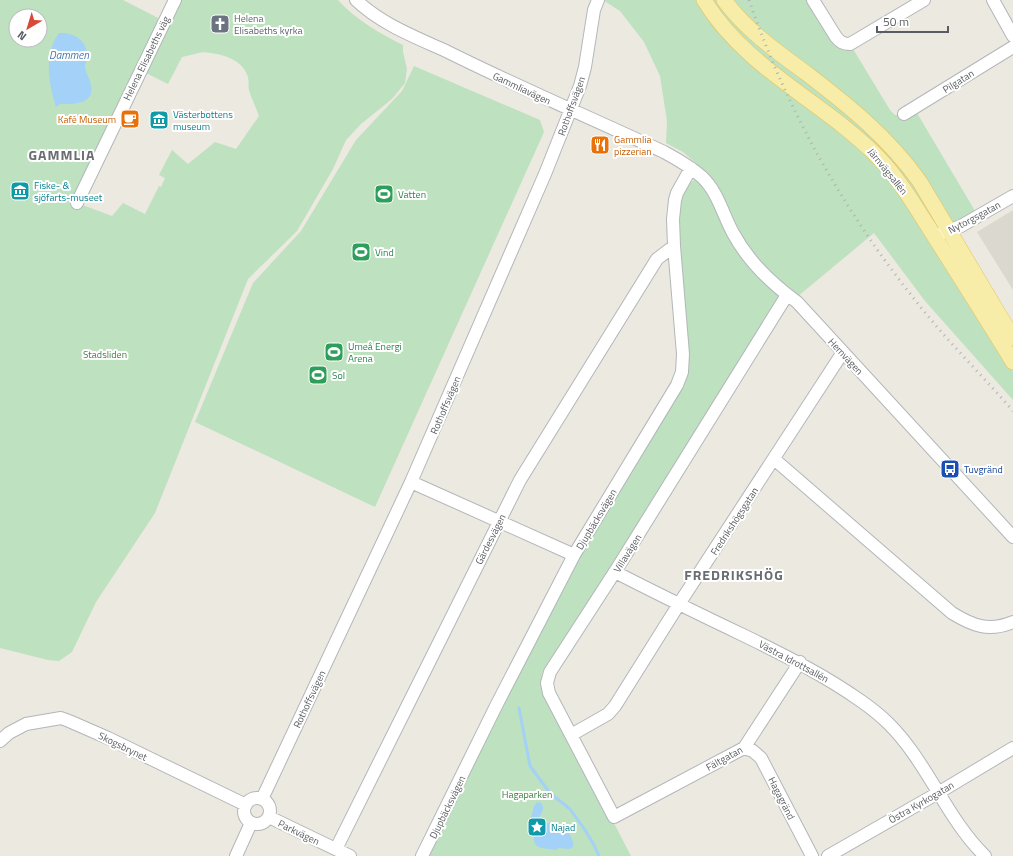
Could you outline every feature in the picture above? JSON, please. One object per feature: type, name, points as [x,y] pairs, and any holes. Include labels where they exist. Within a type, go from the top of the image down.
[{"type":"main road","name":"Järnvägsallén","points":[[724,0],[757,36],[852,108],[882,135],[913,171],[1013,338]]},
{"type":"main road","name":"Järnvägsallén","points":[[704,2],[744,50],[843,126],[863,142],[878,157],[907,194],[1013,362]]},
{"type":"street","name":"Helena Elisabeths väg","points":[[77,203],[175,0]]},
{"type":"street","name":"Gammliavägen","points":[[356,0],[376,16],[401,30],[570,110],[664,152],[691,168]]},
{"type":"street","name":"Rothoffsvägen","points":[[262,799],[411,482],[545,174],[580,86],[585,67],[594,10],[598,0]]},
{"type":"street","points":[[814,0],[836,37],[840,42],[845,44],[850,44],[924,0]]},
{"type":"street","points":[[993,0],[1013,36]]},
{"type":"street","name":"Pilgatan","points":[[904,114],[1013,47]]},
{"type":"street","name":"Djupbäcksvägen","points":[[422,856],[574,555],[677,385],[682,372],[683,354],[673,218],[677,193],[691,168]]},
{"type":"street","name":"Hemvägen","points":[[691,168],[707,183],[716,197],[734,234],[754,264],[787,295],[797,302],[1013,537]]},
{"type":"street","name":"Nytorgsgatan","points":[[935,237],[961,226],[1013,196]]},
{"type":"street","name":"Gärdesvägen","points":[[336,849],[520,480],[657,259],[674,246]]},
{"type":"street","name":"Villavägen","points":[[614,817],[549,694],[547,683],[550,672],[787,295]]},
{"type":"street","name":"Fredrikshögsgatan","points":[[571,735],[608,714],[615,706],[679,604],[843,352]]},
{"type":"street","points":[[774,459],[952,613],[974,625],[992,627],[1013,622]]},
{"type":"street","points":[[411,482],[574,555]]},
{"type":"street","name":"Västra Idrottsallén","points":[[614,572],[800,662],[880,714],[902,738],[963,830],[975,847],[985,856]]},
{"type":"street","name":"Fältgatan","points":[[614,817],[744,748],[800,662]]},
{"type":"street","name":"Skogsbrynet","points":[[0,741],[9,733],[26,724],[61,718],[69,720],[246,805]]},
{"type":"street","name":"Hagagränd","points":[[744,748],[753,751],[761,758],[812,856]]},
{"type":"street","name":"Östra Kyrkogatan","points":[[828,856],[1013,748]]},
{"type":"street","points":[[253,798],[262,799],[267,802],[270,807],[270,817],[258,825],[251,823],[245,816],[244,809],[253,798]]},
{"type":"street","name":"Parkvägen","points":[[270,817],[350,856]]},
{"type":"street","points":[[236,856],[251,823]]},
{"type":"shaded area","points":[[1013,210],[1013,290],[977,232]]},
{"type":"green space","name":"Stadsliden","points":[[0,0],[123,0],[164,21],[175,0],[338,0],[352,14],[368,26],[403,45],[407,69],[405,83],[392,99],[361,124],[346,140],[333,169],[297,231],[248,279],[155,513],[96,602],[72,652],[59,661],[48,660],[0,648]],"holes":[[[203,52],[230,58],[241,65],[248,77],[249,90],[259,116],[236,149],[215,142],[188,164],[172,150],[159,175],[165,178],[161,187],[159,186],[145,214],[123,203],[112,216],[77,203],[140,70],[168,84],[182,57]]]},
{"type":"green space","name":"Hagaparken","points":[[603,0],[813,0],[836,37],[850,44],[890,110],[895,115],[904,114],[914,108],[978,216],[935,237],[1013,362],[1013,400],[925,301],[874,233],[797,297],[787,288],[612,568],[543,670],[541,679],[546,692],[631,856],[426,856],[577,557],[680,386],[677,221],[681,195],[689,184],[705,171],[683,152],[666,143],[667,121],[660,76],[644,42],[620,11]]},
{"type":"green space","name":"Umeå Energi Arena","points":[[414,66],[540,120],[544,132],[375,507],[195,422],[253,283],[301,231],[356,140],[402,91]]},
{"type":"water","name":"Dammen","points":[[59,33],[73,35],[84,43],[87,54],[85,68],[90,83],[91,92],[90,96],[82,102],[60,104],[56,107],[51,89],[49,60],[54,42]]},
{"type":"water","points":[[540,802],[543,806],[539,818],[542,823],[555,823],[562,826],[571,836],[573,847],[570,849],[558,848],[557,850],[536,845],[534,842],[534,832],[536,824],[531,818],[534,806],[536,803]]},
{"type":"waterway","points":[[519,708],[530,766],[550,793],[570,809],[585,830],[599,856]]},
{"type":"railway","points":[[749,0],[781,82],[820,160],[843,197],[892,270],[919,305],[1013,411]]},
{"type":"place","name":"Helena Elisabeths kyrka","points":[[220,24]]},
{"type":"place","name":"Kafé Museum","points":[[130,119]]},
{"type":"place","name":"Västerbottens museum","points":[[159,120]]},
{"type":"place","name":"Gammlia pizzerian","points":[[600,145]]},
{"type":"place","name":"Fiske- & sjöfarts-museet","points":[[20,191]]},
{"type":"place","name":"Vatten","points":[[384,194]]},
{"type":"place","name":"Vind","points":[[361,252]]},
{"type":"place","name":"Umeå Energi Arena","points":[[334,352]]},
{"type":"place","name":"Sol","points":[[318,375]]},
{"type":"place","name":"Tuvgränd","points":[[950,469]]},
{"type":"place","name":"Najad","points":[[537,827]]},
{"type":"district","name":"GAMMLIA","points":[[62,155]]},
{"type":"district","name":"FREDRIKSHÖG","points":[[734,575]]}]
